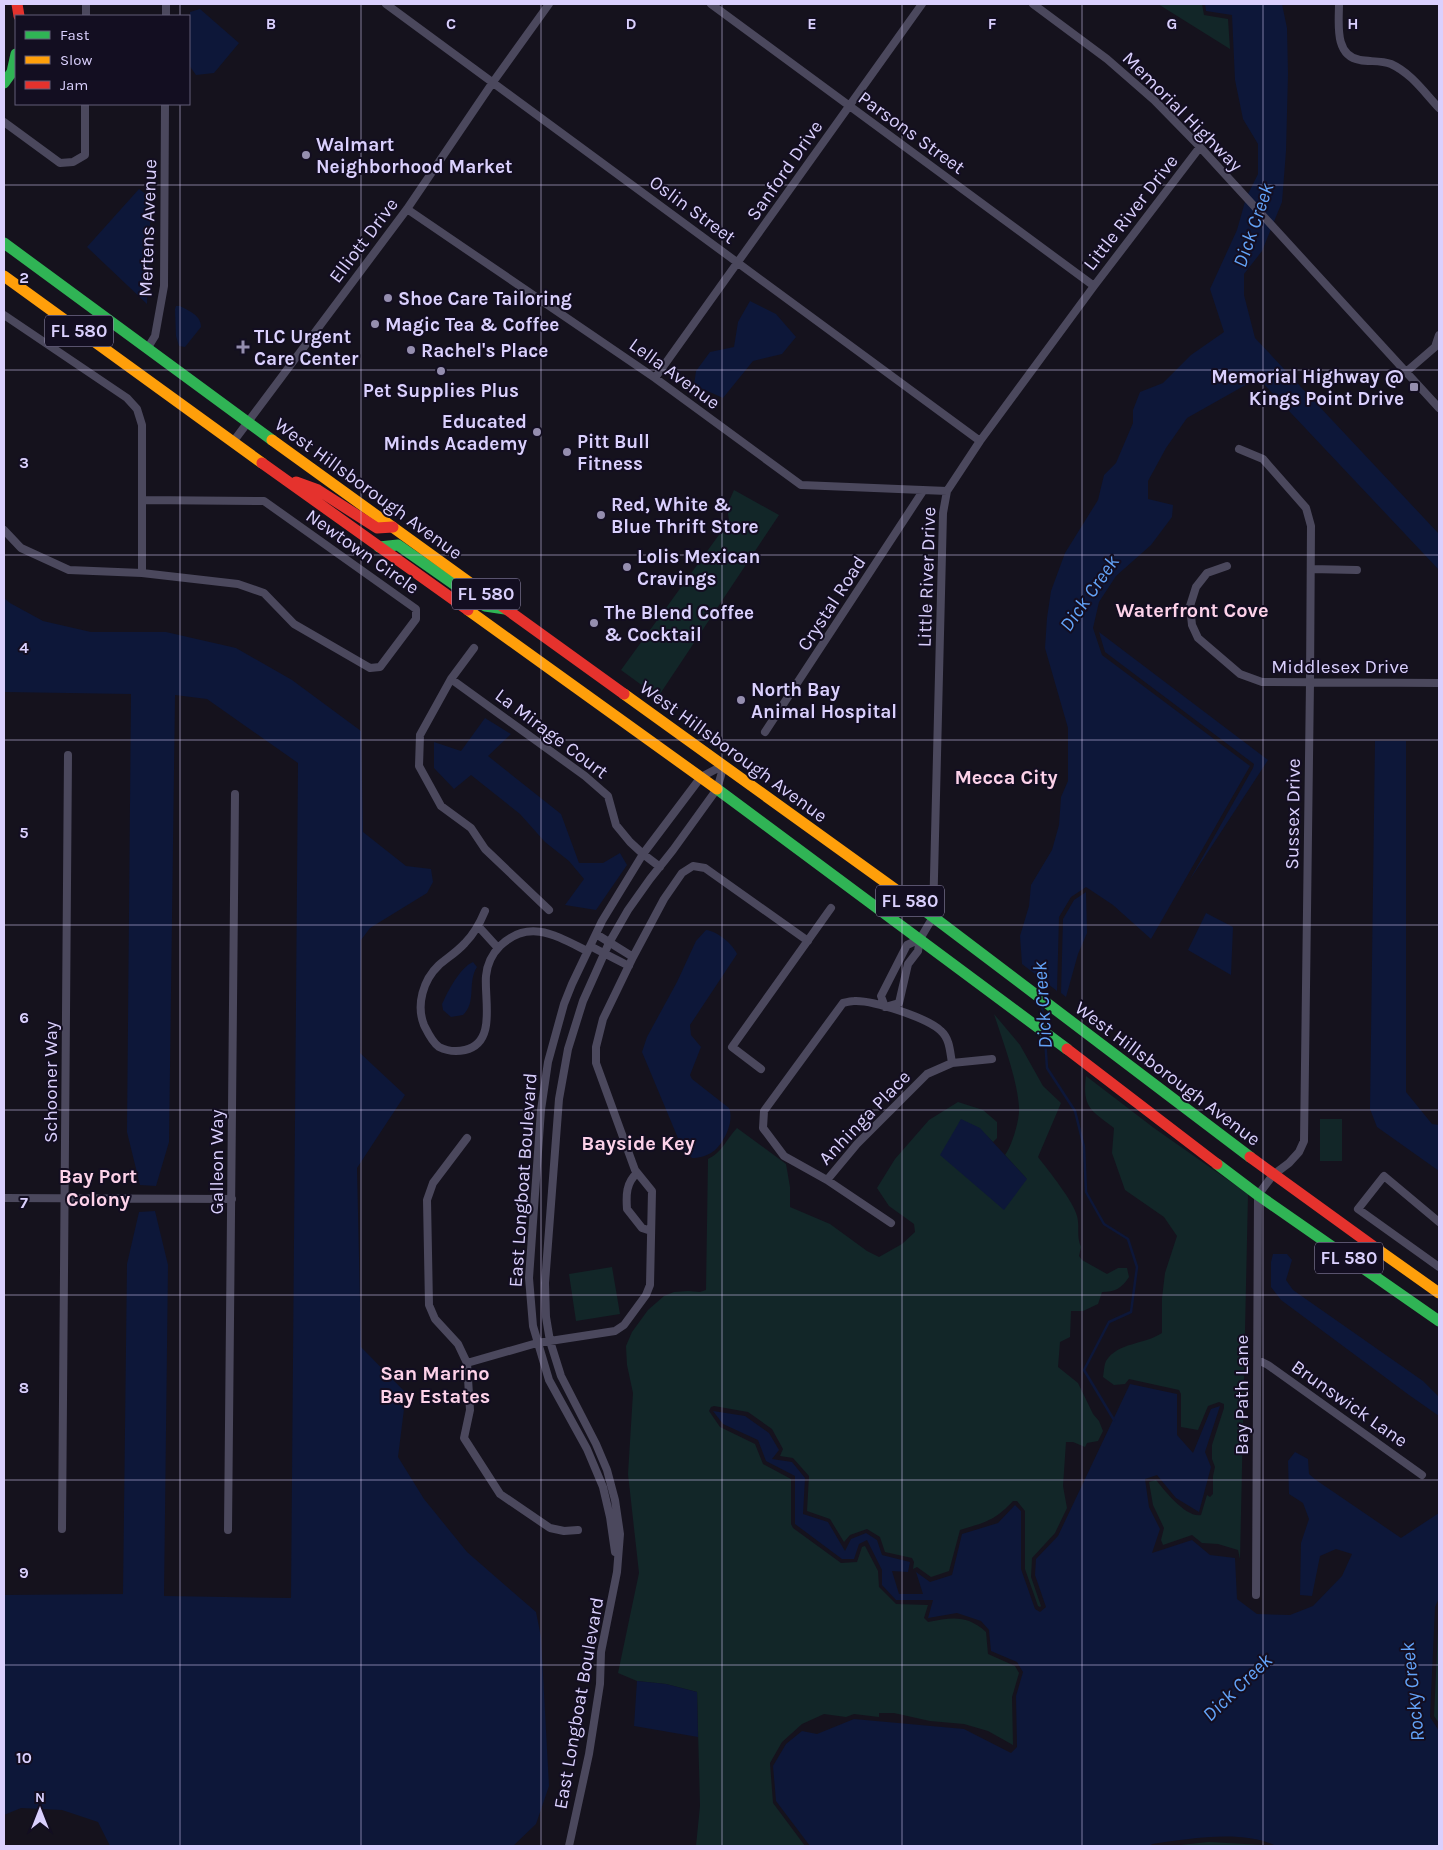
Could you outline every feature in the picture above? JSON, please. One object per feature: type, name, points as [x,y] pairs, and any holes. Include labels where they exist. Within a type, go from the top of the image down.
[{"type":"main road","points":[[4,83],[12,72],[15,58]]},
{"type":"main road","name":"West Hillsborough Avenue","points":[[4,243],[247,422],[933,917],[1273,1175],[1439,1293]]},
{"type":"main road","name":"FL 580","points":[[4,276],[232,442],[701,777],[1067,1049],[1258,1195],[1439,1321]]},
{"type":"main road","points":[[282,477],[318,490],[377,528],[392,527]]},
{"type":"main road","points":[[379,547],[398,545],[485,606],[508,610]]},
{"type":"street","name":"Oslin Street","points":[[386,4],[980,441]]},
{"type":"street","name":"Elliott Drive","points":[[232,442],[408,209],[493,82],[549,4]]},
{"type":"street","name":"Parsons Street","points":[[710,4],[1094,286]]},
{"type":"street","name":"Sanford Drive","points":[[655,378],[922,4]]},
{"type":"street","name":"Memorial Highway","points":[[1033,4],[1108,59],[1154,100],[1275,228],[1439,408]]},
{"type":"street","points":[[1339,4],[1339,38],[1345,52],[1357,60],[1388,63],[1407,72],[1439,108]]},
{"type":"street","points":[[4,122],[60,163],[73,162],[85,155],[86,105]]},
{"type":"street","name":"Mertens Avenue","points":[[147,349],[156,336],[164,286],[165,105]]},
{"type":"street","name":"Little River Drive","points":[[920,939],[933,917],[943,513],[946,491],[980,441],[1094,286],[1200,147]]},
{"type":"street","name":"Lella Avenue","points":[[408,209],[655,378],[801,485],[946,491]]},
{"type":"street","points":[[4,315],[127,398],[137,409],[142,425],[142,573]]},
{"type":"street","points":[[1406,372],[1437,347],[1439,335]]},
{"type":"street","name":"Sussex Drive","points":[[1239,449],[1263,459],[1306,508],[1310,526],[1310,682],[1304,1141],[1299,1152],[1289,1163],[1273,1175],[1258,1195]]},
{"type":"street","name":"Crystal Road","points":[[765,732],[922,491]]},
{"type":"street","name":"Newtown Circle","points":[[4,530],[21,548],[69,570],[142,573],[238,584],[264,594],[294,624],[370,668],[380,667],[416,619],[416,609],[264,501],[142,500]]},
{"type":"street","name":"Middlesex Drive","points":[[1227,566],[1207,573],[1196,587],[1190,606],[1192,625],[1198,638],[1240,674],[1262,682],[1439,683]]},
{"type":"street","points":[[1311,569],[1358,570]]},
{"type":"street","points":[[474,648],[452,679],[420,735],[419,766],[440,806],[471,828],[485,849],[549,910]]},
{"type":"street","name":"La Mirage Court","points":[[452,679],[585,776],[608,796],[616,825],[642,854],[660,867]]},
{"type":"street","name":"Schooner Way","points":[[62,1529],[68,755]]},
{"type":"street","name":"East Longboat Boulevard","points":[[617,1564],[610,1517],[603,1487],[587,1450],[554,1391],[537,1343],[530,1308],[529,1278],[541,1110],[548,1062],[558,1024],[572,984],[588,948],[642,854],[701,777],[724,765]]},
{"type":"street","name":"East Longboat Boulevard","points":[[570,1846],[589,1754],[600,1684],[601,1652],[613,1595],[620,1534],[611,1484],[599,1450],[561,1376],[550,1341],[546,1318],[545,1283],[560,1088],[568,1049],[583,1001],[609,942],[628,910],[717,789],[724,765]]},
{"type":"street","name":"Galleon Way","points":[[228,1530],[235,794]]},
{"type":"street","points":[[467,1363],[537,1343],[615,1331],[627,1321],[646,1295],[650,1285],[652,1191],[637,1173],[596,1059],[596,1047],[603,1019],[629,966],[664,899],[682,873],[689,868],[698,866],[705,868],[808,940]]},
{"type":"street","points":[[761,1069],[732,1047],[831,908]]},
{"type":"street","points":[[485,911],[478,926],[466,942],[434,970],[423,991],[421,1006],[423,1021],[430,1037],[439,1046],[450,1051],[464,1050],[476,1046],[481,1041],[486,1022],[487,968],[498,948],[511,937],[527,931],[554,935],[604,953],[629,966]]},
{"type":"street","points":[[478,926],[498,948]]},
{"type":"street","points":[[596,934],[634,957]]},
{"type":"street","points":[[885,1007],[881,996],[907,945],[920,939]]},
{"type":"street","points":[[885,1007],[899,1003],[908,964],[918,951],[920,939]]},
{"type":"street","points":[[887,984],[902,990]]},
{"type":"street","points":[[890,1223],[827,1180],[784,1156],[763,1128],[764,1111],[843,1003],[856,1000],[924,1019],[941,1031],[947,1039],[952,1063]]},
{"type":"street","name":"Anhinga Place","points":[[827,1180],[857,1144],[927,1074],[952,1063],[992,1059]]},
{"type":"street","points":[[467,1138],[433,1183],[427,1200],[429,1305],[435,1319],[458,1344],[467,1363],[470,1410],[464,1438],[500,1494],[550,1528],[564,1531],[578,1530]]},
{"type":"street","points":[[637,1173],[629,1183],[627,1209],[642,1228],[651,1231]]},
{"type":"street","points":[[1439,1222],[1384,1176],[1358,1208],[1439,1267]]},
{"type":"street","name":"Bay Path Lane","points":[[1256,1596],[1258,1195]]},
{"type":"street","points":[[4,1198],[232,1199]]},
{"type":"street","name":"Brunswick Lane","points":[[1258,1360],[1268,1365],[1422,1475]]},
{"type":"green space","points":[[1158,4],[1202,4],[1204,15],[1228,19],[1230,49]]},
{"type":"green space","points":[[734,490],[779,515],[658,697],[621,670],[729,521],[727,506]]},
{"type":"green space","points":[[994,1014],[1020,1045],[1043,1086],[1061,1103],[1038,1157],[1075,1210],[1081,1247],[1079,1256],[1082,1260],[1107,1274],[1118,1268],[1127,1268],[1129,1277],[1118,1289],[1102,1292],[1098,1304],[1083,1311],[1071,1311],[1070,1337],[1060,1342],[1058,1367],[1078,1383],[1103,1431],[1098,1441],[1087,1443],[1085,1447],[1073,1442],[1066,1442],[1063,1486],[1067,1508],[1055,1533],[1032,1558],[1031,1577],[1041,1606],[1038,1606],[1025,1569],[1025,1511],[1017,1501],[1013,1501],[989,1520],[960,1530],[949,1571],[931,1577],[917,1567],[913,1569],[914,1562],[912,1558],[885,1552],[880,1537],[867,1529],[850,1535],[844,1542],[830,1519],[807,1511],[809,1476],[793,1458],[780,1456],[783,1449],[772,1429],[748,1412],[714,1406],[709,1411],[720,1427],[755,1444],[763,1464],[791,1479],[791,1524],[793,1528],[841,1563],[857,1562],[862,1547],[865,1546],[878,1571],[879,1587],[896,1604],[928,1605],[924,1618],[928,1622],[951,1619],[965,1620],[979,1626],[986,1632],[988,1654],[1015,1666],[1019,1673],[1012,1697],[1013,1745],[988,1731],[964,1724],[930,1721],[894,1713],[879,1713],[879,1717],[854,1714],[846,1717],[824,1714],[802,1724],[782,1742],[770,1763],[773,1803],[805,1846],[696,1846],[700,1806],[697,1692],[666,1684],[637,1681],[618,1673],[639,1573],[628,1474],[633,1393],[627,1365],[626,1346],[632,1332],[648,1310],[664,1296],[674,1292],[700,1292],[706,1290],[708,1159],[721,1149],[737,1128],[786,1164],[790,1187],[790,1207],[830,1224],[867,1251],[879,1257],[902,1244],[915,1232],[914,1224],[889,1206],[877,1188],[895,1159],[929,1120],[958,1102],[983,1110],[997,1122],[997,1138],[993,1142],[979,1128],[961,1120],[957,1128],[1027,1179],[1005,1155],[1015,1132],[1019,1107],[1013,1072]]},
{"type":"green space","points":[[1086,1076],[1154,1128],[1248,1194],[1240,1559],[1238,1550],[1218,1544],[1202,1543],[1192,1535],[1163,1545],[1161,1540],[1164,1528],[1153,1505],[1149,1482],[1156,1480],[1170,1497],[1183,1508],[1195,1515],[1201,1515],[1207,1495],[1210,1497],[1213,1494],[1215,1467],[1212,1459],[1212,1445],[1224,1404],[1219,1402],[1208,1406],[1198,1430],[1181,1427],[1181,1394],[1179,1390],[1129,1379],[1125,1384],[1114,1385],[1103,1377],[1106,1361],[1117,1350],[1162,1333],[1162,1298],[1165,1273],[1177,1236],[1164,1217],[1125,1190],[1112,1153],[1114,1128],[1099,1117],[1087,1102],[1085,1095]]},
{"type":"green space","points":[[1320,1119],[1342,1119],[1342,1161],[1320,1161]]},
{"type":"green space","points":[[612,1267],[620,1314],[576,1321],[569,1274]]},
{"type":"green space","points":[[1439,1608],[1439,1723],[1434,1716]]},
{"type":"green space","points":[[1209,1842],[1263,1845],[1266,1846],[1170,1846]]},
{"type":"water","points":[[1205,4],[1282,4],[1287,28],[1286,151],[1282,202],[1262,251],[1244,274],[1244,295],[1255,338],[1439,534],[1439,570],[1258,378],[1187,418],[1166,448],[1148,481],[1148,499],[1173,505],[1172,517],[1151,545],[1116,576],[1099,602],[1093,628],[1102,655],[1250,766],[1151,939],[1113,905],[1086,887],[1071,897],[1059,917],[1057,991],[1022,964],[1020,936],[1029,906],[1031,885],[1052,850],[1059,825],[1061,797],[1068,781],[1068,728],[1045,648],[1051,591],[1065,553],[1098,500],[1104,475],[1116,463],[1133,423],[1133,410],[1140,392],[1163,383],[1191,355],[1224,332],[1210,289],[1237,230],[1246,198],[1258,174],[1258,144],[1243,119],[1235,80],[1232,15],[1206,11]]},
{"type":"water","points":[[200,9],[239,43],[214,73],[196,75],[190,66],[190,12]]},
{"type":"water","points":[[139,189],[151,198],[147,304],[87,247]]},
{"type":"water","points":[[750,301],[776,314],[796,337],[782,354],[753,361],[723,398],[694,385],[696,371],[710,352],[734,347],[738,322]]},
{"type":"water","points":[[176,306],[180,306],[197,316],[201,327],[185,347],[179,346],[176,336],[175,309]]},
{"type":"water","points":[[4,598],[43,621],[91,632],[166,632],[236,648],[292,680],[361,731],[363,832],[406,866],[431,869],[433,882],[427,893],[370,928],[361,940],[360,1053],[405,1095],[357,1168],[361,1347],[406,1393],[398,1457],[424,1499],[467,1552],[536,1612],[541,1637],[549,1786],[536,1824],[513,1846],[110,1846],[98,1822],[62,1810],[21,1808],[4,1815],[4,1595],[123,1594],[127,1264],[139,1212],[155,1211],[168,1265],[164,1596],[291,1598],[298,763],[207,699],[175,695],[169,1142],[156,1186],[140,1185],[127,1132],[131,694],[5,692],[4,879]]},
{"type":"water","points":[[1099,632],[1268,760],[1189,881],[1254,764],[1105,652]]},
{"type":"water","points":[[485,718],[511,734],[488,756],[561,814],[579,863],[603,863],[620,853],[627,865],[596,910],[565,905],[584,879],[569,861],[545,842],[520,814],[471,775],[454,789],[434,768],[434,742],[461,751]]},
{"type":"water","points":[[1375,741],[1406,741],[1406,1092],[1432,1124],[1439,1125],[1439,1171],[1377,1127],[1370,1109]]},
{"type":"water","points":[[1086,892],[1087,933],[1078,954],[1066,997],[1061,993],[1063,919],[1074,900]]},
{"type":"water","points":[[1206,913],[1233,927],[1231,975],[1188,950]]},
{"type":"water","points":[[706,930],[724,939],[737,954],[690,1025],[691,1035],[701,1047],[690,1075],[692,1079],[729,1108],[730,1120],[724,1139],[715,1150],[707,1155],[692,1158],[680,1143],[642,1052],[647,1037],[677,982],[696,941]]},
{"type":"water","points":[[473,962],[477,967],[474,973],[470,1004],[463,1015],[451,1017],[443,1010],[442,1004],[460,973]]},
{"type":"water","points":[[961,1119],[980,1128],[1027,1179],[1004,1210],[940,1155]]},
{"type":"water","points":[[1273,1254],[1287,1254],[1292,1260],[1286,1280],[1293,1290],[1423,1381],[1439,1397],[1439,1416],[1281,1300],[1271,1287],[1271,1262]]},
{"type":"water","name":"Rocky Creek","points":[[1130,1384],[1177,1394],[1177,1435],[1193,1453],[1211,1409],[1220,1406],[1205,1452],[1211,1467],[1199,1512],[1176,1498],[1157,1475],[1145,1479],[1149,1507],[1160,1529],[1152,1553],[1192,1540],[1210,1555],[1235,1558],[1237,1599],[1257,1614],[1290,1615],[1313,1606],[1342,1576],[1352,1554],[1336,1549],[1320,1556],[1312,1596],[1300,1595],[1301,1543],[1309,1519],[1303,1503],[1289,1494],[1288,1461],[1295,1452],[1308,1459],[1309,1474],[1316,1480],[1401,1538],[1439,1513],[1439,1598],[1435,1607],[1430,1717],[1439,1731],[1439,1846],[1276,1846],[1248,1838],[1215,1837],[1152,1844],[1150,1846],[810,1846],[776,1801],[773,1766],[786,1744],[802,1731],[817,1734],[854,1719],[964,1729],[1011,1753],[1017,1747],[1016,1696],[1023,1672],[1017,1662],[991,1651],[989,1630],[981,1621],[957,1613],[928,1618],[933,1600],[896,1600],[882,1585],[882,1570],[867,1540],[859,1544],[854,1559],[842,1559],[795,1524],[795,1476],[766,1461],[758,1440],[723,1424],[713,1411],[745,1416],[769,1433],[779,1450],[772,1459],[792,1462],[805,1478],[803,1514],[828,1522],[845,1551],[851,1539],[866,1533],[877,1540],[882,1555],[910,1562],[908,1572],[892,1571],[899,1594],[923,1594],[916,1572],[930,1582],[952,1575],[962,1534],[998,1523],[1015,1505],[1021,1511],[1021,1569],[1035,1609],[1040,1612],[1046,1607],[1035,1575],[1036,1559],[1058,1536]]},
{"type":"water","points":[[637,1681],[666,1684],[697,1692],[698,1737],[634,1726]]},
{"type":"waterway","name":"Dick Creek","points":[[1040,975],[1041,992]]},
{"type":"waterway","name":"Dick Creek","points":[[1042,1005],[1044,1027]]},
{"type":"waterway","name":"Dick Creek","points":[[1045,1038],[1047,1068],[1075,1111],[1084,1147],[1086,1192],[1104,1224],[1128,1239],[1137,1267],[1131,1312],[1109,1322],[1084,1370],[1114,1420]]},
{"type":"traffic: fast","points":[[4,83],[12,72],[15,58]]},
{"type":"traffic: fast","points":[[4,243],[272,440]]},
{"type":"traffic: fast","points":[[379,547],[398,545],[485,606],[505,609]]},
{"type":"traffic: fast","points":[[717,789],[1067,1049]]},
{"type":"traffic: fast","points":[[924,910],[1250,1157]]},
{"type":"traffic: fast","points":[[1217,1164],[1258,1195],[1439,1321]]},
{"type":"traffic: slow","points":[[4,276],[262,463]]},
{"type":"traffic: slow","points":[[272,440],[477,588]]},
{"type":"traffic: slow","points":[[468,610],[717,789]]},
{"type":"traffic: slow","points":[[624,694],[924,910]]},
{"type":"traffic: slow","points":[[1377,1249],[1439,1293]]},
{"type":"traffic: jam","points":[[17,4],[19,15]]},
{"type":"traffic: jam","points":[[262,463],[468,610]]},
{"type":"traffic: jam","points":[[296,482],[318,490],[377,528],[393,527]]},
{"type":"traffic: jam","points":[[477,588],[624,694]]},
{"type":"traffic: jam","points":[[1067,1049],[1217,1164]]},
{"type":"traffic: jam","points":[[1250,1157],[1377,1249]]},
{"type":"place","name":"Walmart Neighborhood Market","points":[[306,155]]},
{"type":"place","name":"Shoe Care Tailoring","points":[[388,298]]},
{"type":"place","name":"Magic Tea & Coffee","points":[[375,324]]},
{"type":"place","name":"TLC Urgent Care Center","points":[[243,347]]},
{"type":"place","name":"Rachel's Place","points":[[411,350]]},
{"type":"place","name":"Pet Supplies Plus","points":[[441,371]]},
{"type":"place","name":"Memorial Highway @ Kings Point Drive","points":[[1414,387]]},
{"type":"place","name":"Educated Minds Academy","points":[[537,432]]},
{"type":"place","name":"Pitt Bull Fitness","points":[[567,452]]},
{"type":"place","name":"Red, White & Blue Thrift Store","points":[[601,515]]},
{"type":"place","name":"Lolis Mexican Cravings","points":[[627,567]]},
{"type":"place","name":"The Blend Coffee & Cocktail","points":[[594,623]]},
{"type":"place","name":"North Bay Animal Hospital","points":[[741,700]]},
{"type":"district","name":"Waterfront Cove","points":[[1192,610]]},
{"type":"district","name":"Mecca City","points":[[1006,777]]},
{"type":"district","name":"Bayside Key","points":[[638,1143]]},
{"type":"district","name":"Bay Port Colony","points":[[98,1188]]},
{"type":"district","name":"San Marino Bay Estates","points":[[435,1384]]}]
